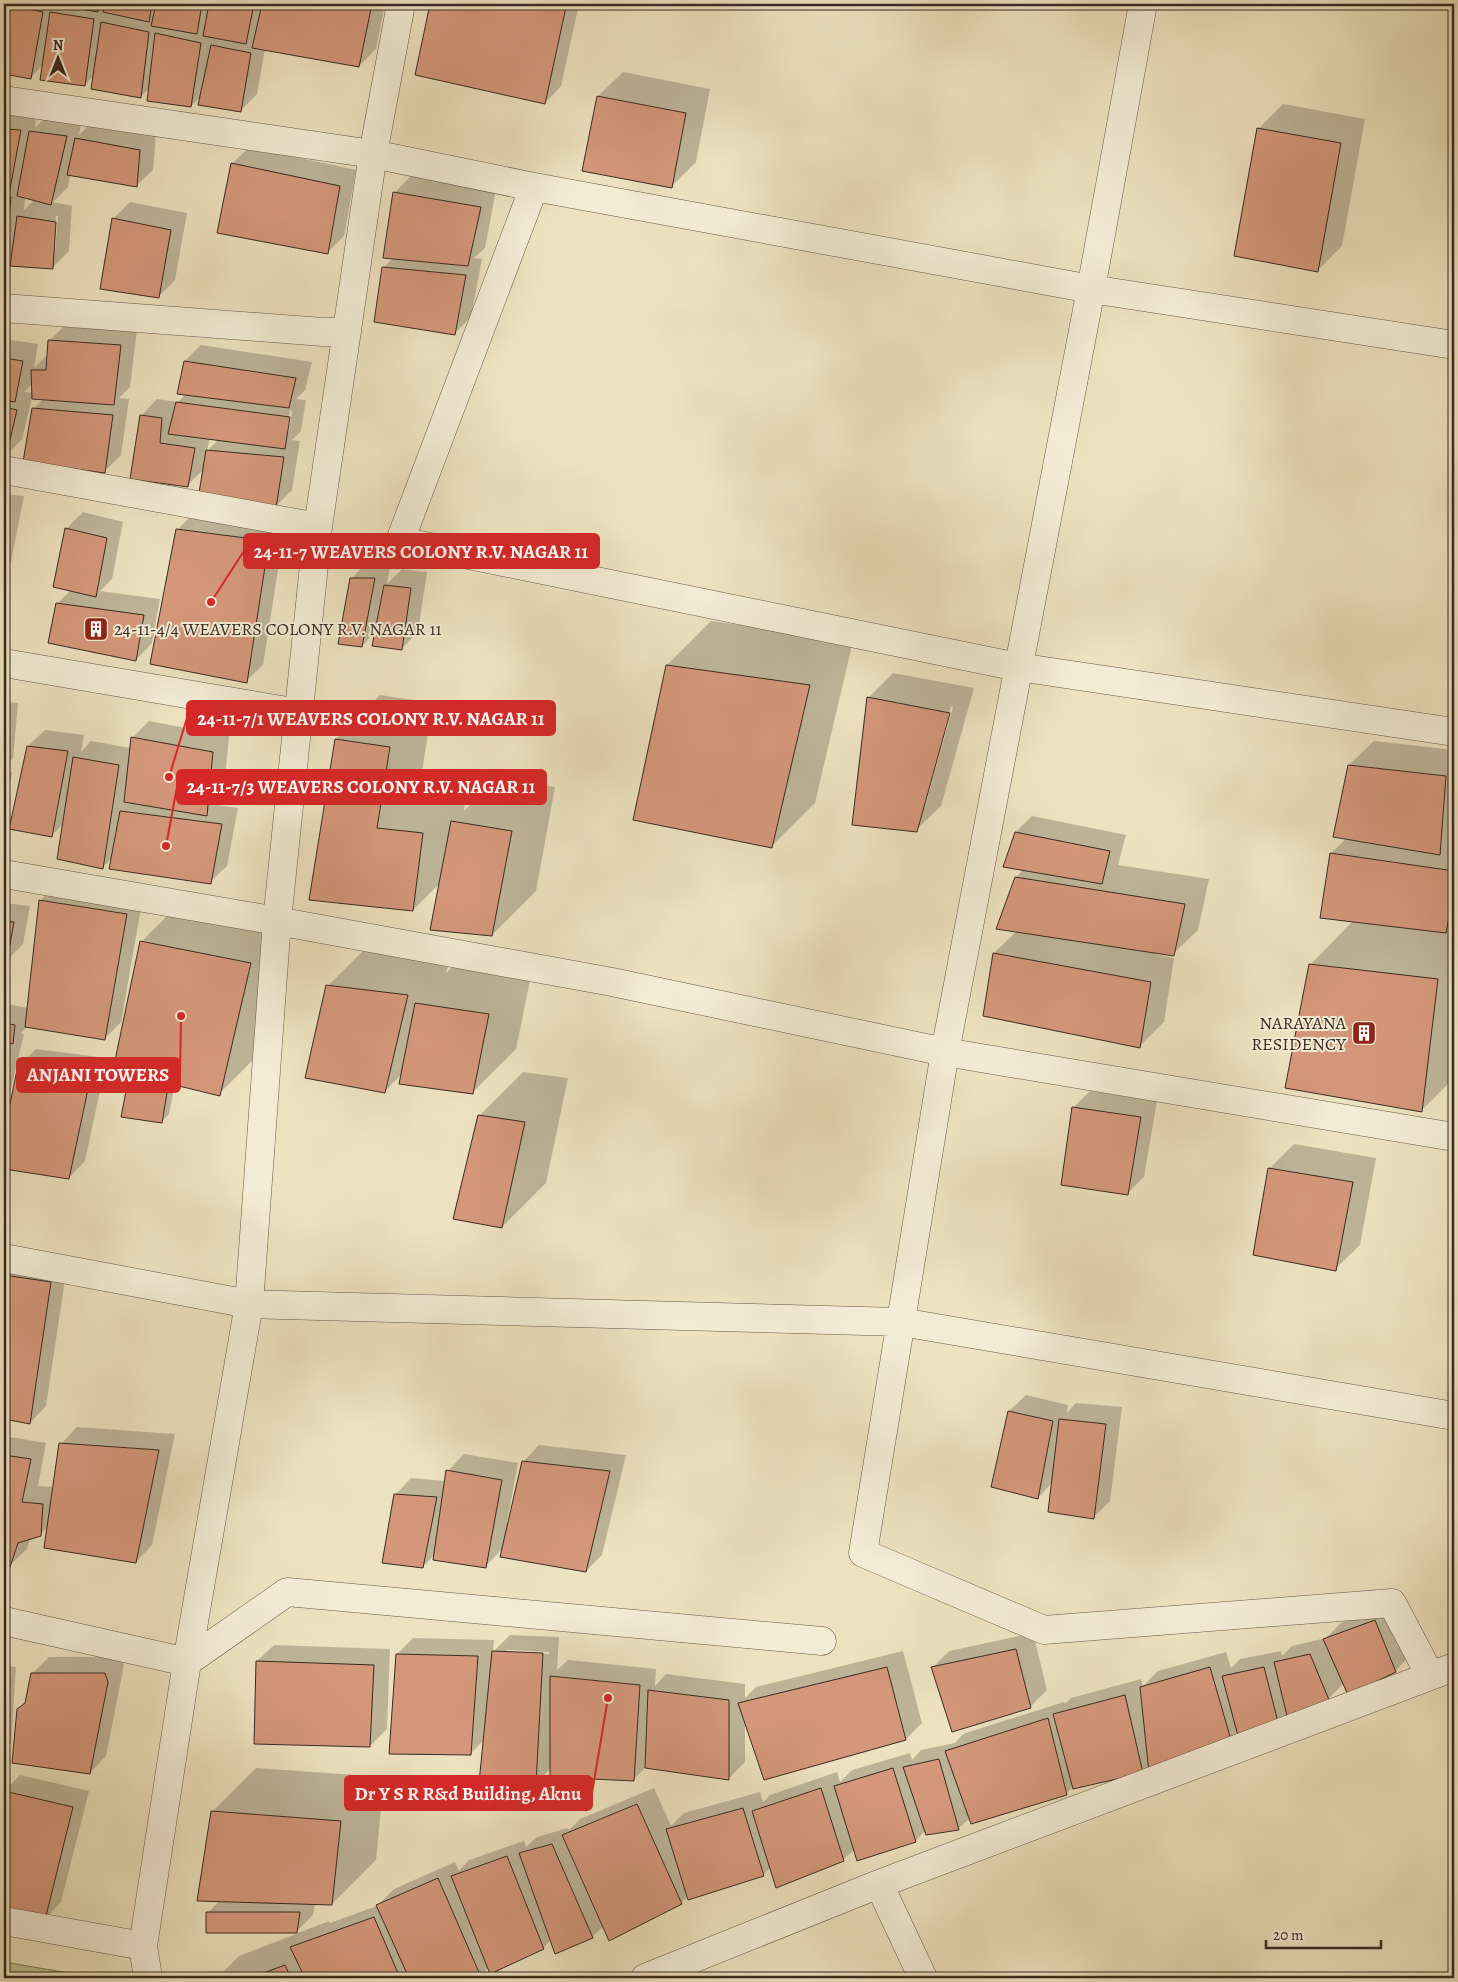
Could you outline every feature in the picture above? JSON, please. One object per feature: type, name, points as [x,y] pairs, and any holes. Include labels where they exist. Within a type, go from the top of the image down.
[{"type":"street","points":[[148,1978],[143,1946],[187,1662],[249,1304],[277,921],[318,527],[373,154],[401,4]]},
{"type":"street","points":[[645,1978],[879,1884],[1442,1671],[1392,1603],[1044,1630],[863,1553],[945,1052],[1091,289],[1143,4]]},
{"type":"street","points":[[4,100],[373,154],[534,188],[1091,289],[1454,346]]},
{"type":"street","points":[[534,188],[400,541],[1018,667],[1454,732]]},
{"type":"street","points":[[4,308],[323,332],[347,332]]},
{"type":"street","points":[[4,470],[318,527]]},
{"type":"street","points":[[4,663],[299,713]]},
{"type":"street","points":[[4,874],[612,982],[945,1052],[1454,1137]]},
{"type":"street","points":[[4,1258],[249,1304],[901,1322],[1454,1416]]},
{"type":"street","points":[[4,1621],[187,1662],[287,1592],[822,1641]]},
{"type":"street","points":[[879,1884],[923,1978]]},
{"type":"street","points":[[4,1921],[143,1946]]},
{"type":"green space","points":[[4,1962],[98,1978],[4,1978]]},
{"type":"building","points":[[53,4],[99,4],[98,12]]},
{"type":"building","points":[[105,4],[152,4],[149,22],[103,12]]},
{"type":"building","points":[[156,4],[202,4],[197,34],[151,26]]},
{"type":"building","points":[[209,4],[254,4],[246,44],[203,36]]},
{"type":"building","points":[[262,4],[372,4],[359,67],[252,48]]},
{"type":"building","points":[[430,4],[550,4],[566,7],[545,104],[415,75]]},
{"type":"building","points":[[10,5],[43,12],[31,79],[4,74],[4,38]]},
{"type":"building","points":[[50,12],[94,19],[85,86],[40,80]]},
{"type":"building","points":[[101,22],[149,32],[141,98],[91,89]]},
{"type":"building","points":[[155,33],[201,43],[191,107],[147,101]]},
{"type":"building","points":[[211,45],[251,53],[241,112],[198,105]]},
{"type":"building","points":[[597,96],[686,113],[672,188],[582,171]]},
{"type":"building","points":[[1257,128],[1341,143],[1318,272],[1234,256]]},
{"type":"building","points":[[4,129],[21,130],[10,189],[4,189]]},
{"type":"building","points":[[29,131],[67,136],[51,205],[17,196]]},
{"type":"building","points":[[75,138],[140,150],[137,187],[67,175]]},
{"type":"building","points":[[231,163],[340,186],[328,254],[217,233]]},
{"type":"building","points":[[393,192],[481,207],[468,266],[383,258]]},
{"type":"building","points":[[4,196],[11,197],[4,264]]},
{"type":"building","points":[[17,216],[56,222],[53,269],[10,266]]},
{"type":"building","points":[[112,218],[171,230],[159,298],[100,289]]},
{"type":"building","points":[[382,267],[466,275],[455,335],[374,322]]},
{"type":"building","points":[[48,340],[121,345],[114,405],[32,399],[31,370],[46,370]]},
{"type":"building","points":[[4,358],[23,361],[15,402],[4,400]]},
{"type":"building","points":[[184,361],[296,378],[289,408],[177,394]]},
{"type":"building","points":[[176,402],[290,417],[285,449],[168,434]]},
{"type":"building","points":[[4,407],[17,410],[6,457],[4,457]]},
{"type":"building","points":[[32,408],[113,415],[105,473],[23,462]]},
{"type":"building","points":[[140,415],[162,418],[160,443],[195,448],[188,487],[130,479]]},
{"type":"building","points":[[206,450],[284,457],[276,508],[198,499]]},
{"type":"building","points":[[65,528],[107,538],[96,597],[53,587]]},
{"type":"building","points":[[176,529],[269,541],[247,683],[150,664]]},
{"type":"building","points":[[350,578],[375,578],[362,647],[338,644]]},
{"type":"building","points":[[384,585],[411,588],[402,650],[372,646]]},
{"type":"building","name":"24-11-4/4 WEAVERS COLONY R.V. NAGAR 11","points":[[56,603],[144,615],[136,661],[48,643]]},
{"type":"building","points":[[666,665],[810,685],[772,848],[633,820]]},
{"type":"building","points":[[867,697],[950,713],[917,832],[852,825]]},
{"type":"building","points":[[131,737],[213,752],[207,816],[124,802]]},
{"type":"building","points":[[335,739],[390,747],[377,828],[423,833],[413,911],[309,900]]},
{"type":"building","points":[[27,746],[68,751],[52,837],[9,829]]},
{"type":"building","points":[[73,757],[119,765],[103,869],[57,859]]},
{"type":"building","points":[[1348,765],[1446,776],[1440,855],[1333,837]]},
{"type":"building","points":[[120,811],[222,824],[211,884],[109,869]]},
{"type":"building","points":[[451,821],[512,831],[492,936],[430,930]]},
{"type":"building","points":[[1015,832],[1110,851],[1102,884],[1003,867]]},
{"type":"building","points":[[1330,853],[1454,871],[1454,891],[1446,933],[1320,918]]},
{"type":"building","points":[[1015,877],[1185,904],[1174,956],[996,929]]},
{"type":"building","points":[[39,900],[127,914],[105,1040],[25,1027]]},
{"type":"building","points":[[4,921],[14,922],[7,961],[4,961]]},
{"type":"building","points":[[140,941],[251,963],[220,1096],[113,1070]]},
{"type":"building","points":[[993,953],[1151,982],[1140,1048],[983,1016]]},
{"type":"building","name":"NARAYANA RESIDENCY","points":[[1309,964],[1438,979],[1422,1112],[1285,1088]]},
{"type":"building","points":[[326,985],[408,995],[385,1093],[305,1078]]},
{"type":"building","points":[[415,1003],[489,1014],[473,1094],[399,1084]]},
{"type":"building","points":[[4,1023],[15,1025],[13,1044],[4,1042]]},
{"type":"building","points":[[18,1065],[91,1075],[69,1179],[4,1169],[4,1133]]},
{"type":"building","points":[[128,1081],[168,1087],[162,1123],[121,1117]]},
{"type":"building","points":[[1072,1107],[1141,1117],[1128,1195],[1061,1185]]},
{"type":"building","points":[[478,1115],[525,1122],[502,1228],[453,1219]]},
{"type":"building","points":[[1268,1168],[1353,1182],[1336,1271],[1253,1255]]},
{"type":"building","points":[[4,1275],[51,1282],[30,1424],[4,1419]]},
{"type":"building","points":[[1008,1411],[1053,1421],[1038,1499],[991,1487]]},
{"type":"building","points":[[1059,1419],[1106,1424],[1094,1519],[1048,1512]]},
{"type":"building","points":[[59,1443],[159,1450],[136,1563],[44,1548]]},
{"type":"building","points":[[4,1455],[31,1459],[22,1502],[43,1504],[41,1536],[18,1543],[10,1567],[4,1564]]},
{"type":"building","points":[[522,1461],[610,1471],[586,1572],[500,1557]]},
{"type":"building","points":[[446,1470],[502,1480],[486,1568],[433,1560]]},
{"type":"building","points":[[394,1494],[437,1497],[423,1568],[382,1563]]},
{"type":"building","points":[[1375,1620],[1396,1672],[1348,1695],[1323,1639]]},
{"type":"building","points":[[1016,1649],[1031,1708],[952,1732],[931,1667]]},
{"type":"building","points":[[492,1651],[543,1653],[536,1784],[479,1783]]},
{"type":"building","points":[[396,1654],[478,1656],[471,1755],[389,1754]]},
{"type":"building","points":[[1310,1654],[1329,1700],[1287,1716],[1274,1662]]},
{"type":"building","points":[[256,1661],[374,1665],[370,1747],[254,1744]]},
{"type":"building","points":[[887,1667],[906,1740],[764,1780],[738,1703]]},
{"type":"building","points":[[1210,1667],[1231,1740],[1149,1773],[1140,1687]]},
{"type":"building","points":[[1264,1667],[1279,1726],[1238,1736],[1222,1676]]},
{"type":"building","points":[[31,1673],[105,1673],[108,1682],[90,1774],[12,1763],[17,1709],[25,1703]]},
{"type":"building","points":[[550,1676],[640,1685],[634,1781],[550,1777]]},
{"type":"building","points":[[648,1690],[729,1700],[729,1780],[645,1768]]},
{"type":"building","points":[[1125,1695],[1143,1773],[1073,1789],[1053,1714]]},
{"type":"building","points":[[1048,1718],[1067,1795],[971,1824],[945,1751]]},
{"type":"building","points":[[939,1759],[959,1830],[926,1835],[903,1767]]},
{"type":"building","points":[[893,1768],[916,1842],[857,1861],[834,1786]]},
{"type":"building","points":[[821,1788],[844,1861],[776,1888],[752,1811]]},
{"type":"building","points":[[4,1791],[73,1807],[45,1920],[4,1912]]},
{"type":"building","points":[[637,1804],[682,1904],[609,1941],[562,1835]]},
{"type":"building","points":[[743,1808],[764,1876],[688,1900],[666,1829]]},
{"type":"building","points":[[211,1811],[341,1821],[332,1905],[197,1901]]},
{"type":"building","points":[[552,1844],[593,1938],[555,1954],[519,1853]]},
{"type":"building","points":[[507,1856],[544,1949],[490,1974],[451,1876]]},
{"type":"building","points":[[438,1878],[481,1977],[409,1978],[376,1905]]},
{"type":"building","points":[[206,1912],[300,1912],[297,1933],[206,1933]]},
{"type":"building","points":[[374,1917],[400,1978],[305,1978],[290,1947]]},
{"type":"building","points":[[285,1965],[291,1978],[250,1978]]},
{"type":"place","name":"24-11-7 WEAVERS COLONY R.V. NAGAR 11","points":[[211,602]]},
{"type":"place","name":"24-11-4/4 WEAVERS COLONY R.V. NAGAR 11","points":[[96,629]]},
{"type":"place","name":"24-11-7/1 WEAVERS COLONY R.V. NAGAR 11","points":[[169,777]]},
{"type":"place","name":"24-11-7/3 WEAVERS COLONY R.V. NAGAR 11","points":[[166,846]]},
{"type":"place","name":"ANJANI TOWERS","points":[[181,1016]]},
{"type":"place","name":"NARAYANA RESIDENCY","points":[[1364,1033]]},
{"type":"place","name":"Dr Y S R R&d Building, Aknu","points":[[608,1698]]}]
